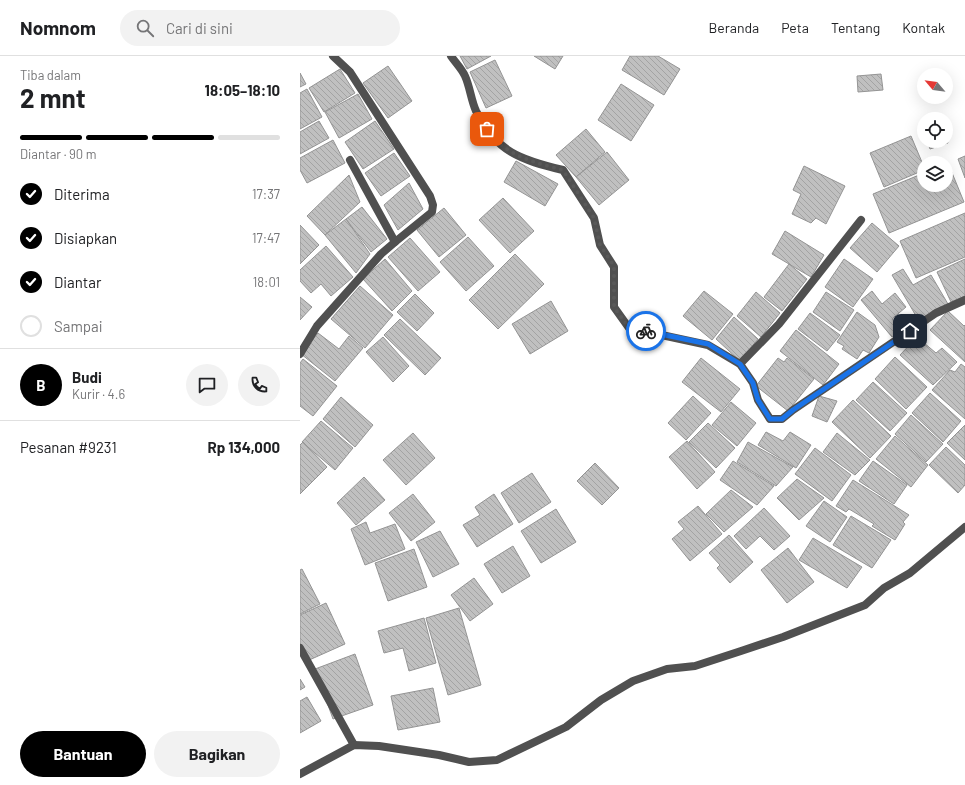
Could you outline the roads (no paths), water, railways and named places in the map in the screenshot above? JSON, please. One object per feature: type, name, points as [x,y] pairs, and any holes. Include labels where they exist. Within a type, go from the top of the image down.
[{"type":"street","points":[[300,354],[317,326],[381,254],[432,212],[433,205],[430,196],[350,72],[333,56]]},
{"type":"street","points":[[451,56],[465,75],[476,110],[492,138],[511,152],[535,163],[563,170],[594,218],[600,245],[614,266],[614,307],[629,328],[708,344],[740,364],[753,383],[758,400],[770,419],[782,419],[793,410],[936,314],[965,300]]},
{"type":"street","points":[[350,160],[395,242]]},
{"type":"street","points":[[740,364],[779,324],[861,220]]},
{"type":"street","points":[[300,774],[354,745],[379,746],[439,755],[469,762],[497,760],[566,727],[601,700],[633,681],[667,669],[695,666],[741,651],[783,637],[865,605],[884,588],[910,573],[965,527]]},
{"type":"street","points":[[300,648],[354,745]]}]
